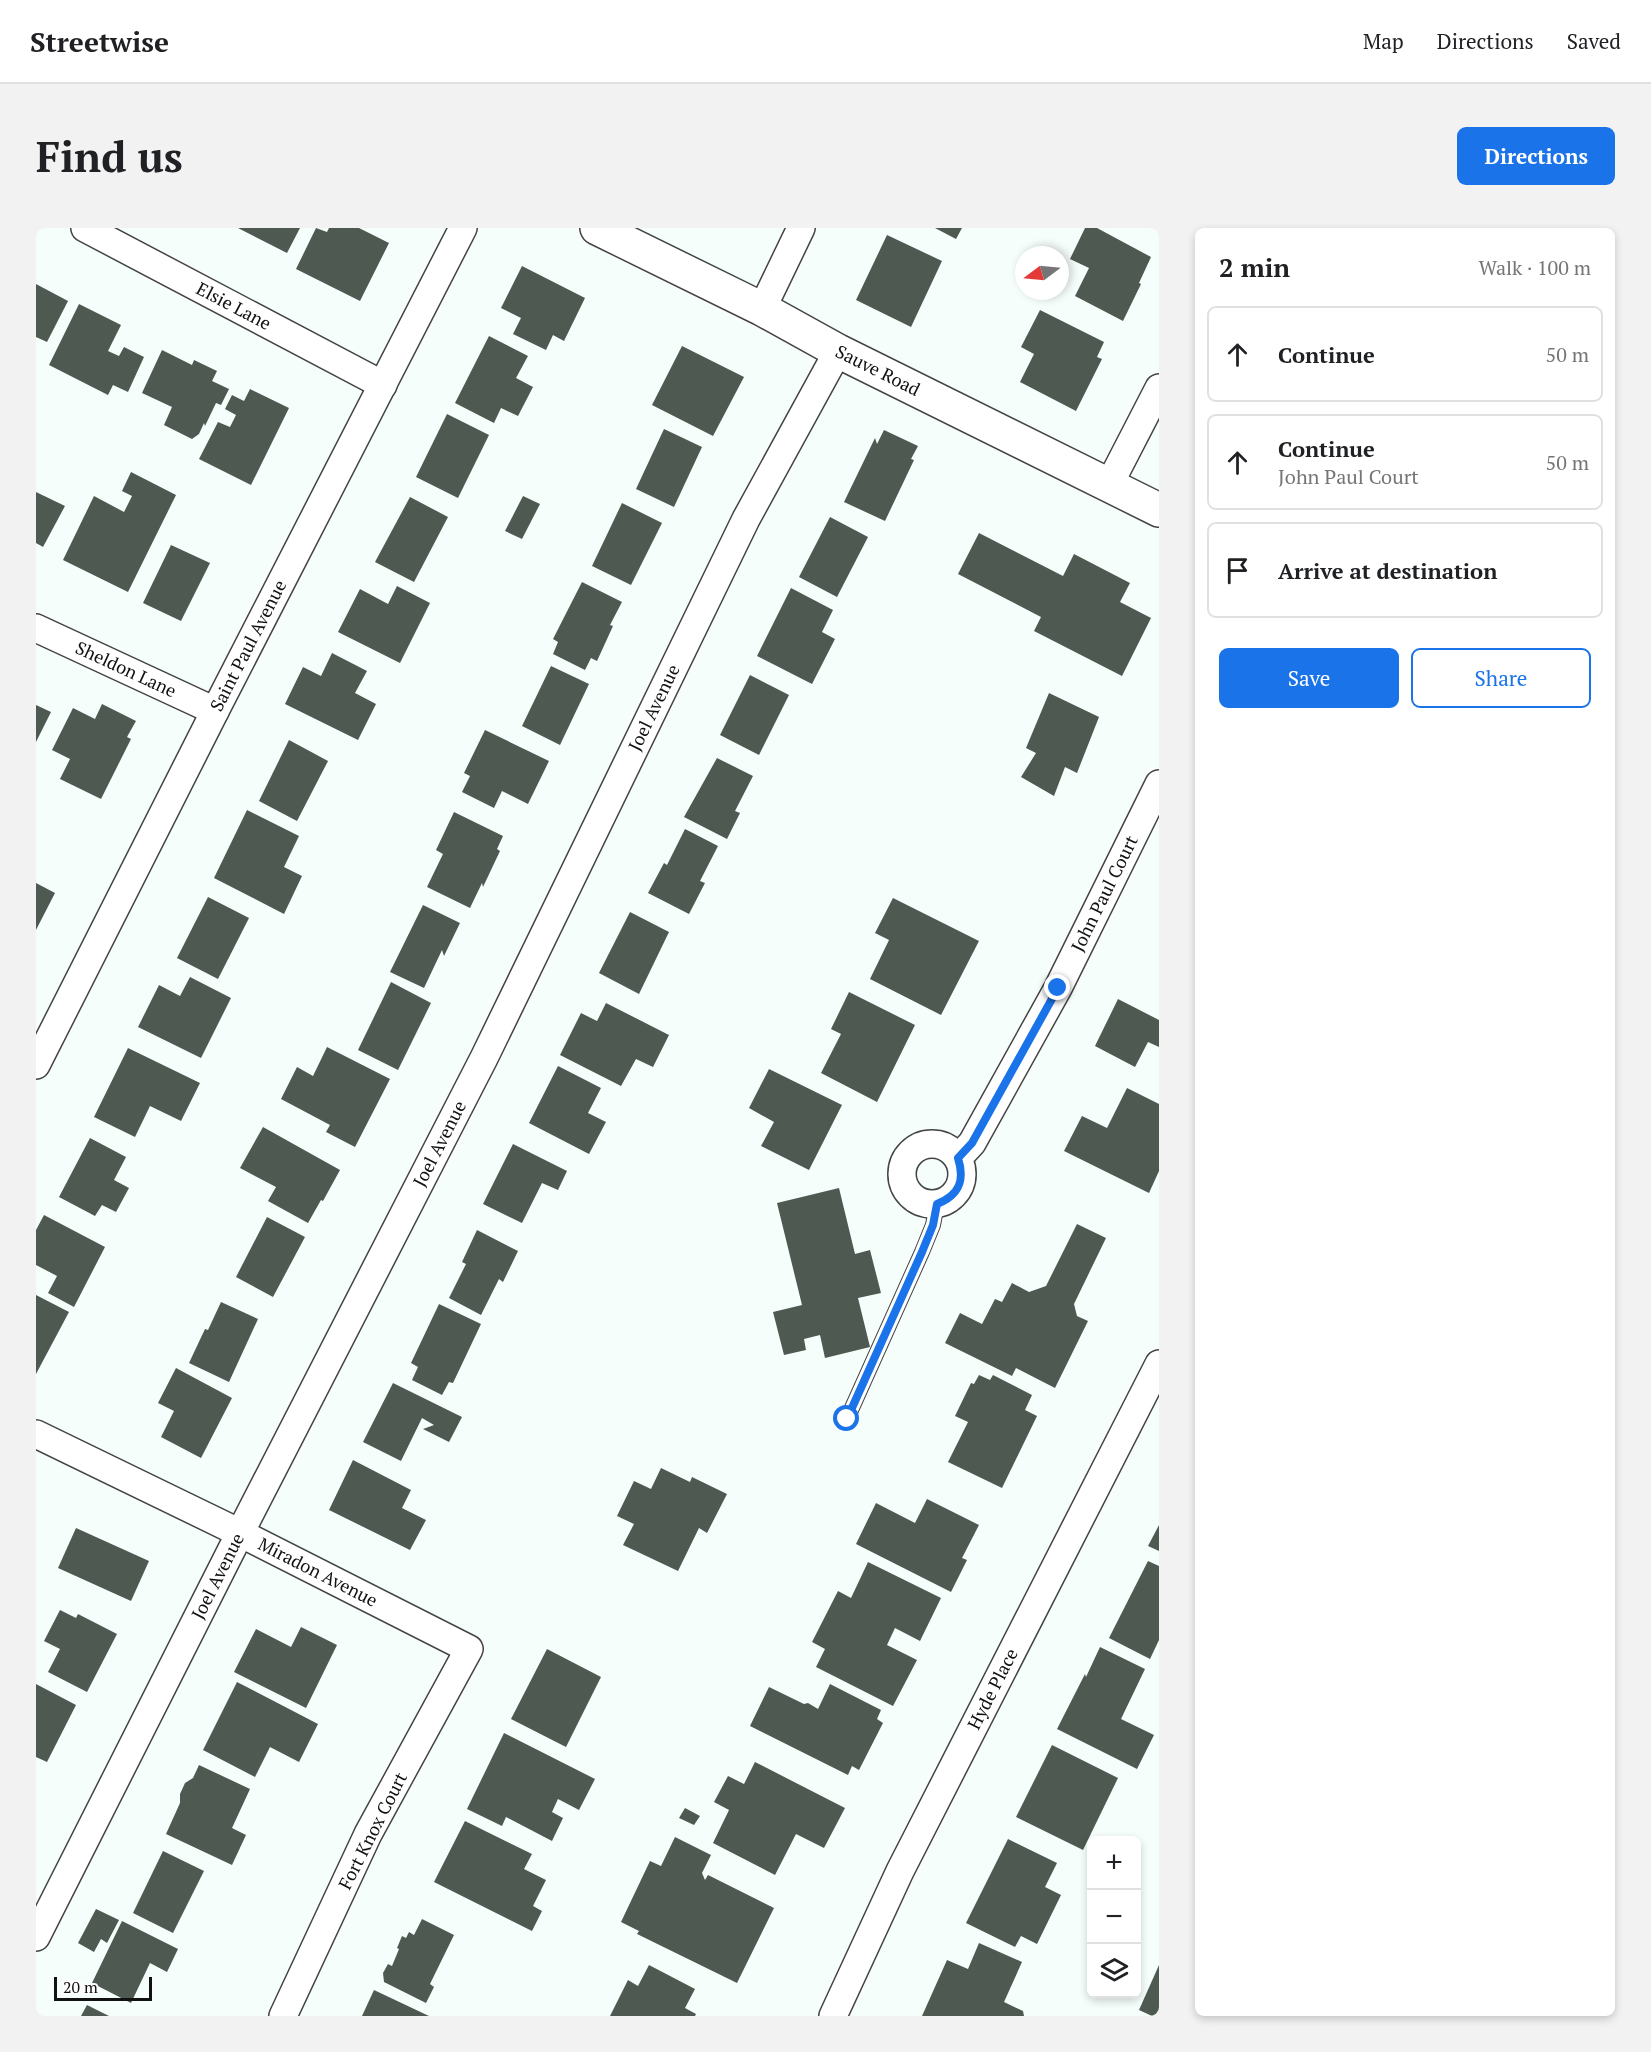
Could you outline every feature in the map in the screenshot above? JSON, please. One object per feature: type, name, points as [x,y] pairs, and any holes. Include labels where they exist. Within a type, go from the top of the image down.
[{"type":"street","name":"Elsie Lane","points":[[85,228],[383,385]]},
{"type":"street","name":"Saint Paul Avenue","points":[[36,1065],[45,1024],[214,711],[463,228]]},
{"type":"street","name":"Sauve Road","points":[[597,228],[762,309],[838,351],[1159,510]]},
{"type":"street","points":[[762,309],[801,228]]},
{"type":"street","name":"Joel Avenue","points":[[36,1937],[484,1058],[746,519],[838,351]]},
{"type":"street","points":[[1109,485],[1159,388]]},
{"type":"street","name":"Sheldon Lane","points":[[36,628],[214,711]]},
{"type":"street","name":"John Paul Court","points":[[958,1158],[972,1143],[1058,988],[1159,784]]},
{"type":"street","points":[[927,1144],[939,1145],[950,1150],[958,1158],[962,1169],[962,1181],[948,1200],[937,1204],[926,1203],[915,1199],[907,1190],[903,1179],[903,1167],[916,1148],[927,1144]]},
{"type":"street","name":"Hyde Place","points":[[833,2016],[900,1871],[1159,1365]]},
{"type":"street","name":"Miradon Avenue","points":[[36,1434],[240,1533],[470,1649]]},
{"type":"street","name":"Fort Knox Court","points":[[284,2016],[368,1834],[470,1649]]},
{"type":"lane","points":[[847,1419],[922,1252],[933,1225],[937,1204]]},
{"type":"building","points":[[238,228],[300,228],[287,253]]},
{"type":"building","points":[[316,228],[327,232],[329,228],[359,228],[389,243],[360,301],[296,269]]},
{"type":"building","points":[[935,228],[962,228],[956,239]]},
{"type":"building","points":[[1085,228],[1097,228],[1151,257],[1123,321],[1075,296],[1089,268],[1070,259]]},
{"type":"building","points":[[887,235],[942,261],[911,327],[856,300]]},
{"type":"building","points":[[522,266],[585,298],[564,341],[553,335],[546,350],[513,334],[521,318],[501,308]]},
{"type":"building","points":[[36,284],[68,301],[47,342],[36,337]]},
{"type":"building","points":[[79,304],[121,325],[108,351],[119,356],[124,347],[144,357],[128,392],[113,385],[108,395],[49,365]]},
{"type":"building","points":[[1040,310],[1104,342],[1097,357],[1102,359],[1076,411],[1020,382],[1034,354],[1021,347]]},
{"type":"building","points":[[489,336],[528,356],[516,378],[533,387],[518,416],[501,408],[494,423],[455,403]]},
{"type":"building","points":[[682,346],[744,377],[713,436],[652,405]]},
{"type":"building","points":[[162,350],[192,365],[194,360],[217,371],[212,381],[229,389],[221,405],[216,403],[205,426],[204,423],[199,434],[192,439],[164,425],[172,407],[142,393]]},
{"type":"building","points":[[250,389],[289,408],[251,485],[199,459],[218,422],[230,427],[236,415],[225,409],[232,395],[244,401]]},
{"type":"building","points":[[447,414],[489,435],[458,498],[416,477]]},
{"type":"building","points":[[664,429],[702,447],[674,507],[636,489]]},
{"type":"building","points":[[884,430],[918,446],[911,459],[914,460],[885,521],[844,502],[875,438],[877,444]]},
{"type":"building","points":[[131,472],[176,495],[128,592],[63,560],[94,496],[124,512],[132,496],[122,491]]},
{"type":"building","points":[[36,492],[65,506],[43,547],[36,543]]},
{"type":"building","points":[[523,496],[540,504],[522,539],[505,531]]},
{"type":"building","points":[[410,497],[448,517],[414,582],[375,562]]},
{"type":"building","points":[[622,503],[662,523],[631,585],[592,566]]},
{"type":"building","points":[[830,517],[868,537],[837,597],[799,577]]},
{"type":"building","points":[[979,533],[1063,576],[1074,554],[1130,583],[1120,602],[1151,618],[1122,676],[1034,631],[1041,617],[958,574]]},
{"type":"building","points":[[171,545],[210,563],[181,621],[143,603]]},
{"type":"building","points":[[582,582],[622,602],[610,625],[613,626],[597,661],[591,658],[585,670],[553,654],[558,642],[553,639]]},
{"type":"building","points":[[397,586],[430,603],[400,663],[338,632],[360,589],[388,604]]},
{"type":"building","points":[[791,588],[833,610],[822,632],[835,639],[812,684],[757,656]]},
{"type":"building","points":[[332,653],[367,671],[355,693],[376,704],[358,740],[285,704],[303,667],[321,676]]},
{"type":"building","points":[[551,666],[589,684],[560,745],[522,726]]},
{"type":"building","points":[[750,675],[789,695],[759,755],[720,735]]},
{"type":"building","points":[[1049,693],[1099,717],[1077,773],[1065,767],[1054,796],[1021,777],[1036,753],[1026,748]]},
{"type":"building","points":[[102,704],[136,721],[127,737],[131,739],[101,799],[60,779],[70,759],[52,750],[73,708],[95,719]]},
{"type":"building","points":[[36,705],[51,712],[36,742]]},
{"type":"building","points":[[485,730],[549,761],[528,804],[502,791],[494,808],[462,792],[470,776],[464,773]]},
{"type":"building","points":[[289,740],[328,761],[297,821],[259,801]]},
{"type":"building","points":[[717,758],[753,776],[735,811],[740,813],[727,839],[684,817]]},
{"type":"building","points":[[247,810],[299,836],[284,867],[302,876],[284,914],[214,878]]},
{"type":"building","points":[[454,812],[503,836],[497,849],[500,851],[470,908],[427,887],[443,854],[436,850]]},
{"type":"building","points":[[685,829],[718,846],[700,881],[705,883],[689,914],[648,893],[664,863],[667,865]]},
{"type":"building","points":[[36,883],[55,893],[36,930]]},
{"type":"building","points":[[208,897],[249,918],[218,979],[177,958]]},
{"type":"building","points":[[893,898],[979,941],[941,1015],[870,979],[889,940],[875,933]]},
{"type":"building","points":[[423,905],[460,923],[444,956],[442,950],[424,988],[390,972]]},
{"type":"building","points":[[630,912],[669,932],[639,994],[599,973]]},
{"type":"building","points":[[190,977],[231,998],[201,1058],[138,1027],[159,985],[180,996]]},
{"type":"building","points":[[391,982],[431,1003],[398,1070],[358,1050]]},
{"type":"building","points":[[849,992],[915,1025],[877,1102],[821,1073],[841,1034],[831,1029]]},
{"type":"building","points":[[1118,999],[1159,1020],[1159,1047],[1148,1042],[1135,1067],[1095,1046]]},
{"type":"building","points":[[606,1003],[669,1035],[653,1067],[636,1059],[621,1086],[560,1055],[581,1013],[597,1021]]},
{"type":"building","points":[[327,1047],[390,1079],[355,1147],[326,1132],[330,1125],[281,1099],[297,1067],[313,1076]]},
{"type":"building","points":[[128,1048],[200,1083],[181,1121],[150,1106],[135,1137],[94,1117]]},
{"type":"building","points":[[558,1066],[601,1088],[588,1113],[606,1122],[589,1154],[529,1123]]},
{"type":"building","points":[[769,1069],[842,1105],[809,1170],[761,1146],[774,1122],[749,1108]]},
{"type":"building","points":[[1127,1088],[1159,1104],[1159,1171],[1149,1193],[1064,1151],[1082,1116],[1107,1128]]},
{"type":"building","points":[[263,1127],[340,1170],[308,1223],[268,1201],[276,1187],[240,1168]]},
{"type":"building","points":[[90,1138],[126,1157],[114,1180],[129,1188],[116,1212],[102,1205],[95,1216],[59,1197]]},
{"type":"building","points":[[513,1144],[567,1171],[558,1190],[542,1183],[522,1223],[483,1204]]},
{"type":"building","points":[[839,1188],[855,1254],[870,1250],[881,1293],[858,1298],[870,1347],[825,1358],[820,1335],[804,1339],[806,1350],[784,1355],[773,1312],[802,1305],[777,1203]]},
{"type":"building","points":[[44,1215],[105,1247],[74,1307],[48,1293],[57,1276],[36,1265],[36,1230]]},
{"type":"building","points":[[267,1217],[305,1237],[273,1297],[236,1277]]},
{"type":"building","points":[[1077,1224],[1106,1238],[1074,1304],[1077,1316],[1088,1321],[1055,1388],[1016,1368],[1012,1376],[945,1343],[960,1313],[982,1324],[995,1299],[1002,1302],[1012,1283],[1029,1292],[1046,1286]]},
{"type":"building","points":[[477,1230],[518,1251],[503,1282],[499,1279],[481,1315],[449,1298],[466,1264],[462,1262]]},
{"type":"building","points":[[36,1295],[69,1312],[36,1374]]},
{"type":"building","points":[[221,1302],[258,1319],[229,1382],[189,1363]]},
{"type":"building","points":[[439,1304],[481,1324],[453,1383],[449,1382],[442,1395],[412,1380],[418,1367],[411,1363]]},
{"type":"building","points":[[176,1368],[232,1398],[201,1458],[161,1437],[174,1411],[158,1403]]},
{"type":"building","points":[[979,1375],[990,1380],[993,1375],[1032,1395],[1025,1410],[1037,1416],[1002,1488],[948,1462],[968,1422],[955,1416],[971,1383],[974,1384]]},
{"type":"building","points":[[393,1383],[462,1417],[449,1442],[423,1429],[434,1425],[422,1418],[401,1461],[363,1442]]},
{"type":"building","points":[[353,1460],[411,1490],[402,1508],[426,1520],[410,1550],[329,1510]]},
{"type":"building","points":[[661,1468],[690,1482],[692,1477],[727,1494],[707,1533],[699,1528],[678,1571],[623,1545],[634,1524],[617,1516],[634,1481],[651,1489]]},
{"type":"building","points":[[927,1499],[979,1525],[962,1558],[967,1560],[951,1592],[856,1544],[876,1503],[915,1523]]},
{"type":"building","points":[[1159,1525],[1159,1551],[1148,1546]]},
{"type":"building","points":[[76,1528],[149,1561],[131,1601],[58,1568]]},
{"type":"building","points":[[1148,1561],[1159,1566],[1159,1640],[1150,1659],[1109,1638]]},
{"type":"building","points":[[868,1562],[941,1598],[920,1641],[895,1628],[887,1645],[917,1660],[893,1706],[816,1667],[825,1649],[812,1642],[838,1591],[851,1598]]},
{"type":"building","points":[[60,1610],[76,1618],[78,1614],[117,1634],[87,1692],[48,1672],[60,1649],[44,1641]]},
{"type":"building","points":[[301,1627],[337,1645],[306,1708],[234,1672],[256,1629],[291,1647]]},
{"type":"building","points":[[1100,1647],[1145,1669],[1121,1719],[1154,1735],[1137,1769],[1057,1729]]},
{"type":"building","points":[[547,1649],[601,1677],[566,1747],[511,1719]]},
{"type":"building","points":[[237,1682],[318,1724],[299,1762],[270,1747],[255,1777],[203,1750]]},
{"type":"building","points":[[36,1684],[76,1705],[47,1762],[36,1757]]},
{"type":"building","points":[[830,1684],[881,1710],[877,1719],[883,1723],[859,1770],[852,1766],[848,1775],[750,1726],[769,1687],[818,1709]]},
{"type":"building","points":[[504,1733],[595,1779],[579,1810],[558,1799],[552,1812],[563,1818],[552,1841],[506,1817],[502,1826],[467,1809]]},
{"type":"building","points":[[1052,1745],[1118,1778],[1090,1836],[1087,1836],[1083,1850],[1016,1817]]},
{"type":"building","points":[[755,1762],[845,1808],[824,1848],[796,1834],[775,1875],[713,1843],[729,1810],[714,1802],[728,1776],[744,1784]]},
{"type":"building","points":[[199,1765],[250,1789],[232,1828],[246,1835],[232,1865],[166,1834],[180,1803],[180,1794],[185,1783],[193,1778]]},
{"type":"building","points":[[685,1808],[700,1816],[694,1825],[679,1818]]},
{"type":"building","points":[[465,1821],[532,1854],[524,1869],[546,1880],[533,1906],[542,1911],[532,1931],[434,1882]]},
{"type":"building","points":[[675,1837],[711,1855],[702,1873],[705,1880],[708,1875],[774,1908],[737,1983],[637,1934],[639,1931],[621,1922],[650,1861],[661,1866]]},
{"type":"building","points":[[1008,1839],[1057,1863],[1045,1887],[1061,1895],[1037,1944],[1021,1936],[1015,1947],[966,1923]]},
{"type":"building","points":[[163,1851],[204,1871],[173,1933],[133,1913]]},
{"type":"building","points":[[96,1909],[119,1920],[107,1943],[101,1939],[94,1952],[78,1943]]},
{"type":"building","points":[[422,1919],[454,1935],[430,1984],[434,1987],[426,2003],[384,1982],[383,1973],[388,1964],[392,1966],[402,1936],[406,1938],[409,1932],[414,1935]]},
{"type":"building","points":[[122,1921],[178,1949],[167,1972],[150,1963],[131,2003],[92,1983]]},
{"type":"building","points":[[979,1943],[1022,1962],[1004,2002],[1023,2011],[1024,2016],[922,2016],[947,1960],[968,1969]]},
{"type":"building","points":[[649,1965],[695,1989],[685,2008],[696,2014],[695,2016],[610,2016],[628,1980],[638,1986]]},
{"type":"building","points":[[1159,1965],[1159,2016],[1152,2016],[1139,2010]]},
{"type":"building","points":[[374,1990],[429,2016],[362,2016]]},
{"type":"building","points":[[87,2005],[109,2016],[81,2016]]},
{"type":"route","points":[[847,1419],[922,1252],[933,1225],[937,1204],[948,1200],[962,1181],[962,1169],[958,1158],[972,1143],[1058,988]]}]
